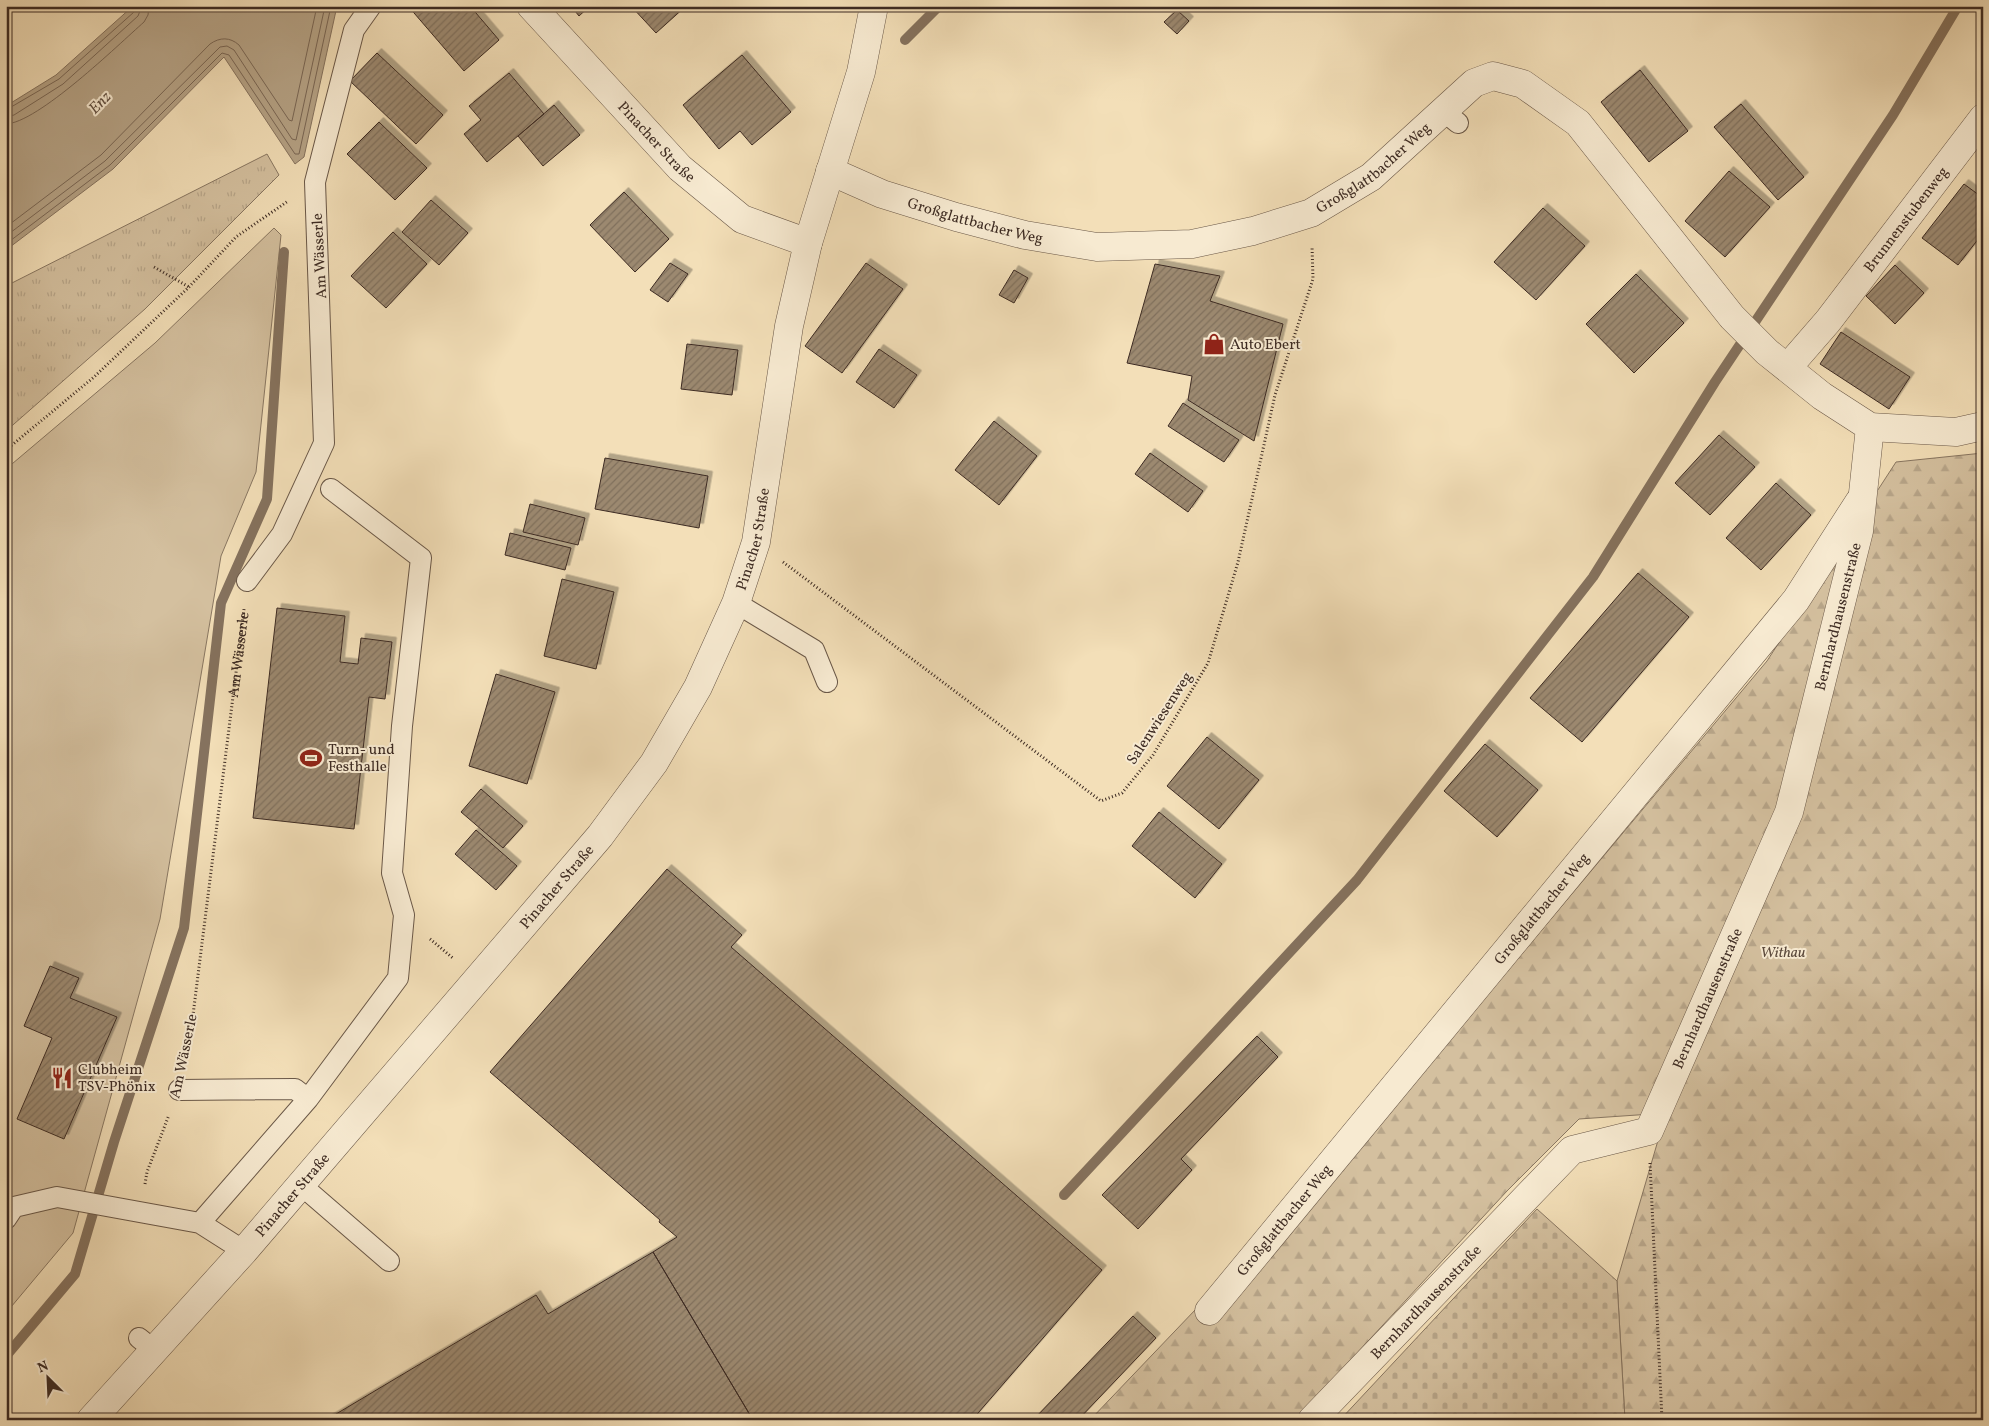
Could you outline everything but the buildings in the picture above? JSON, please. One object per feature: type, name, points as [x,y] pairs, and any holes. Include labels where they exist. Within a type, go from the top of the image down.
[{"type":"street","name":"Pinacher Straße","points":[[531,6],[680,168],[742,218],[808,243]]},
{"type":"street","name":"Pinacher Straße","points":[[91,1420],[147,1344],[244,1251],[600,836],[654,763],[698,687],[736,603],[756,542],[789,326],[808,243],[861,72],[874,6]]},
{"type":"street","name":"Großglattbacher Weg","points":[[830,171],[882,194],[956,218],[1025,235],[1097,246],[1192,244],[1253,231],[1310,213],[1371,177],[1450,117],[1474,83],[1493,76],[1523,84],[1578,123],[1732,317],[1777,360],[1822,396],[1870,427],[1956,432],[1983,426]]},
{"type":"street","name":"Brunnenstubenweg","points":[[1777,360],[1828,321],[1983,118]]},
{"type":"street","name":"Bernhardhausenstraße","points":[[1312,1420],[1572,1150],[1649,1131],[1789,812],[1859,531],[1870,427]]},
{"type":"street","name":"Großglattbacher Weg","points":[[1208,1311],[1796,600],[1863,496]]},
{"type":"lane","name":"Am Wässerle","points":[[247,581],[282,534],[324,443],[315,182],[354,30],[371,6]]},
{"type":"lane","points":[[200,1223],[308,1099],[398,978],[404,915],[392,873],[402,726],[421,558],[331,489]]},
{"type":"lane","points":[[736,603],[814,650],[826,682]]},
{"type":"lane","points":[[179,1090],[295,1089],[308,1099]]},
{"type":"lane","points":[[300,1185],[389,1261]]},
{"type":"lane","points":[[6,1219],[14,1207],[58,1197],[142,1214],[200,1223],[244,1251]]},
{"type":"path","points":[[6,450],[94,377],[189,287],[236,237],[315,182]]},
{"type":"path","name":"Salenwiesenweg","points":[[756,542],[1101,801],[1122,793],[1153,755],[1208,663],[1238,562],[1275,395],[1313,279],[1310,213]]},
{"type":"path","points":[[154,267],[189,287]]},
{"type":"path","name":"Am Wässerle","points":[[142,1214],[147,1172],[179,1090],[193,1015],[247,581]]},
{"type":"path","points":[[404,915],[477,980]]},
{"type":"path","points":[[1649,1131],[1662,1420]]},
{"type":"green space","points":[[267,154],[279,175],[145,309],[6,431],[6,286]]},
{"type":"green space","points":[[274,228],[281,235],[256,472],[221,556],[160,919],[73,1233],[6,1313],[6,469],[155,343]]},
{"type":"green space","name":"Withau","points":[[1983,453],[1983,1420],[1625,1420],[1617,1281],[1666,1113],[1579,1119],[1507,1191],[1295,1420],[1090,1420],[1196,1309],[1214,1321],[1767,661],[1896,462]]},
{"type":"green space","points":[[1537,1209],[1617,1281],[1625,1420],[1340,1420]]},
{"type":"water","name":"Enz","points":[[133,6],[337,6],[304,157],[295,164],[224,57],[113,169],[6,250],[6,106],[56,75]]},
{"type":"waterway","points":[[905,40],[939,6]]},
{"type":"waterway","points":[[1064,1195],[1357,880],[1593,577],[1715,382],[1893,115],[1958,6]]},
{"type":"waterway","points":[[6,1356],[75,1274],[114,1142],[184,928],[221,603],[267,499],[284,252]]},
{"type":"place","name":"Auto Ebert","points":[[1214,344]]},
{"type":"place","name":"Turn- und Festhalle","points":[[311,758]]},
{"type":"place","name":"Clubheim TSV-Phönix","points":[[62,1078]]}]
